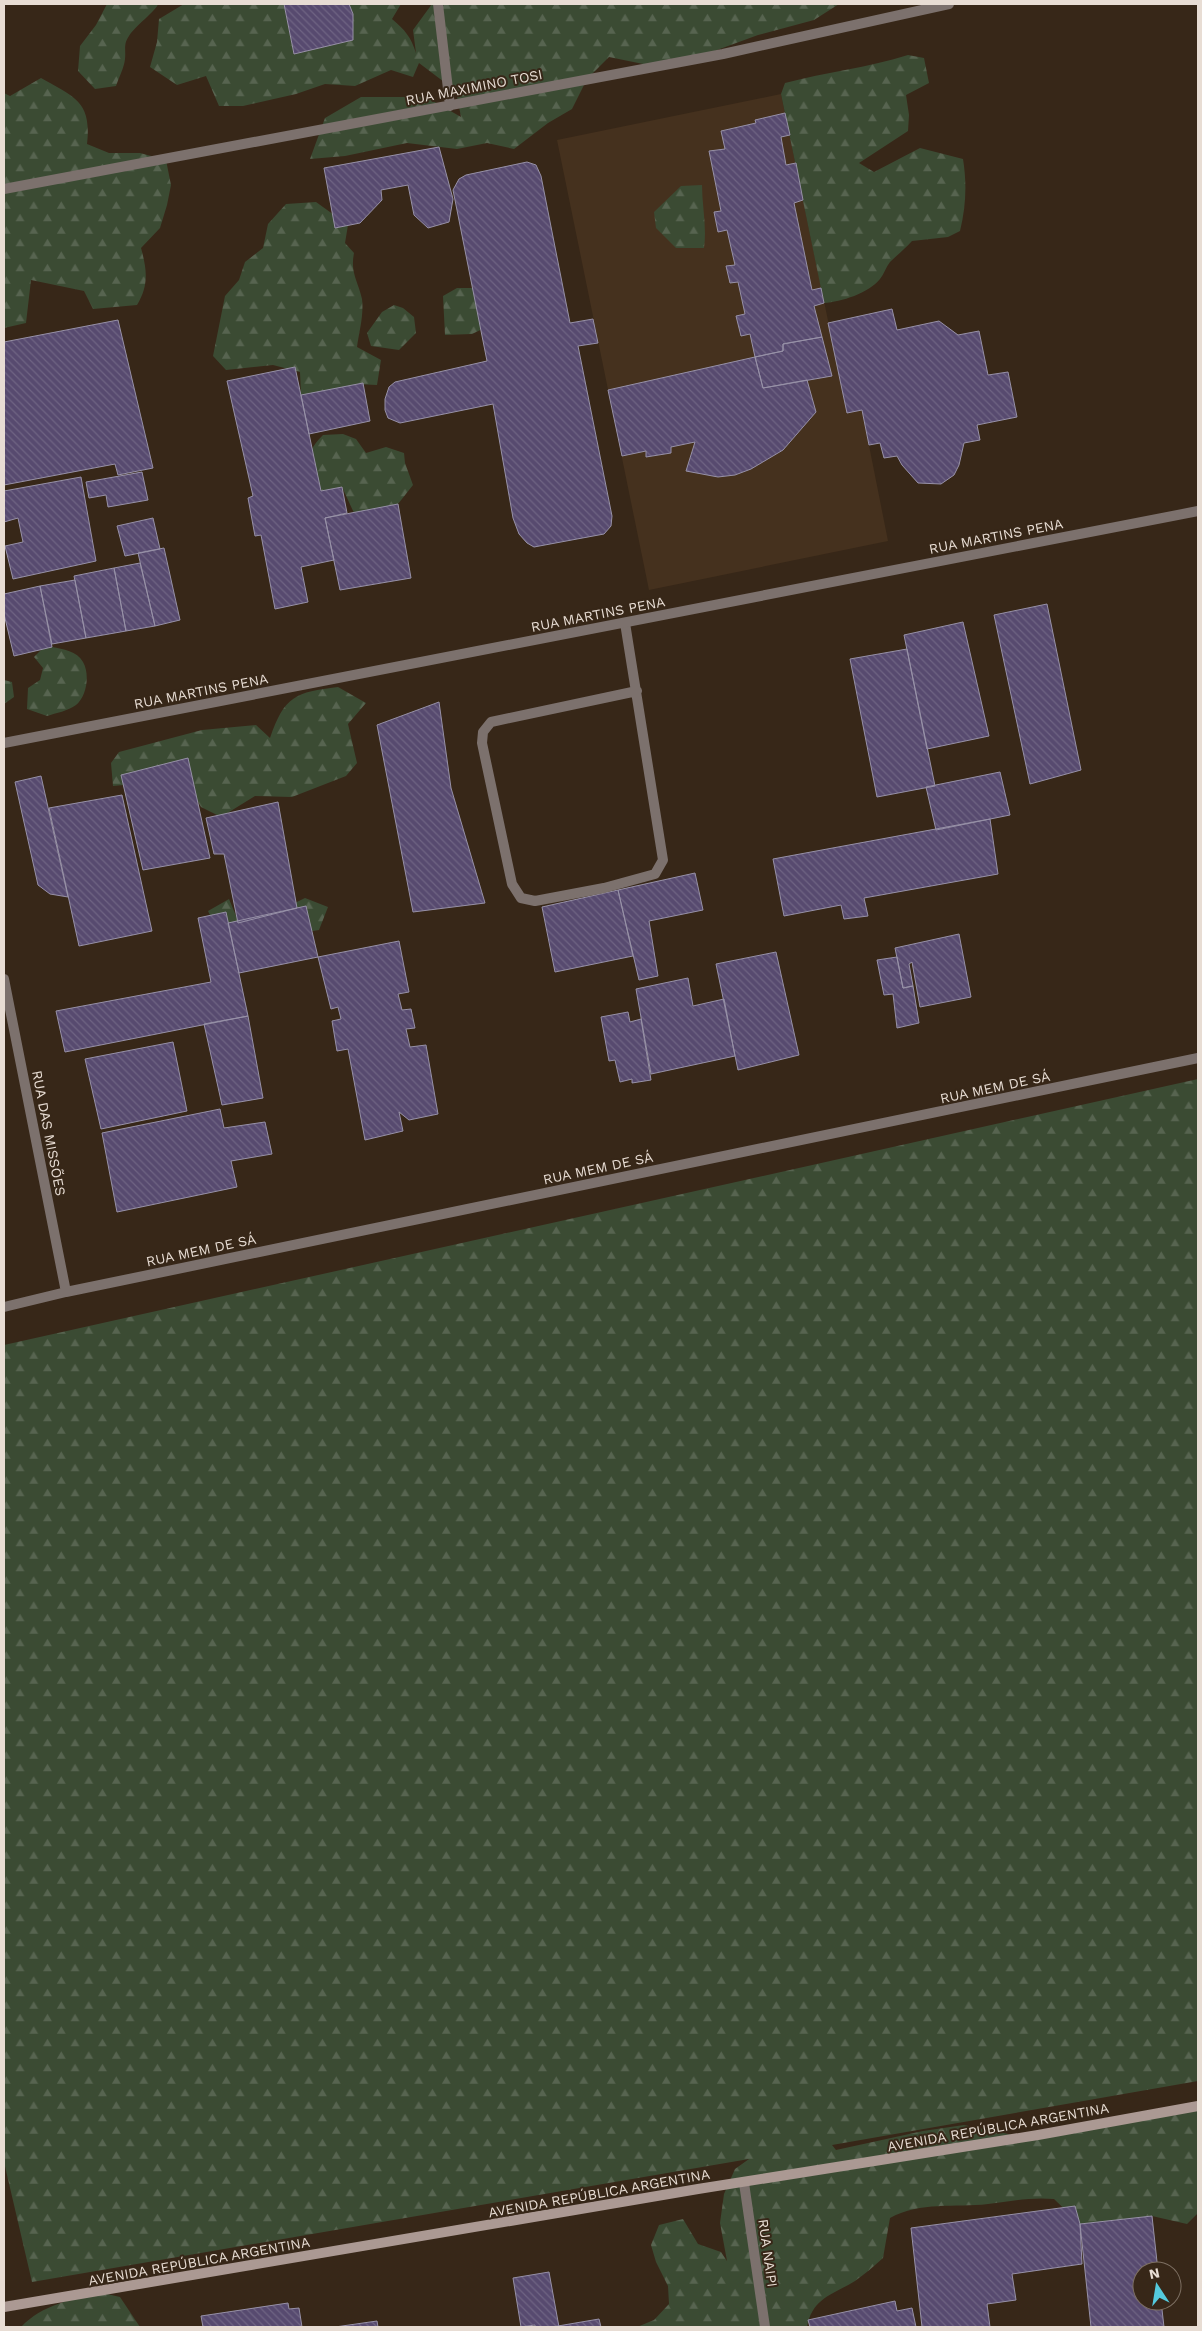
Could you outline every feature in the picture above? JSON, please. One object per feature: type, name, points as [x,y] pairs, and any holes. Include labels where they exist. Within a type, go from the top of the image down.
[{"type":"street","points":[[438,4],[450,106]]},
{"type":"street","name":"RUA MAXIMINO TOSI","points":[[4,190],[722,54],[948,4]]},
{"type":"street","name":"RUA MARTINS PENA","points":[[4,743],[1198,511]]},
{"type":"street","points":[[625,622],[637,691],[663,860],[655,874],[604,888],[535,901],[521,898],[512,884],[482,743],[483,732],[491,722],[637,691]]},
{"type":"street","name":"RUA DAS MISSÕES","points":[[4,979],[66,1292]]},
{"type":"street","name":"RUA MEM DE SÁ","points":[[4,1307],[66,1292],[1198,1058]]},
{"type":"street","name":"AVENIDA REPÚBLICA ARGENTINA","points":[[4,2307],[1038,2135],[1198,2106]]},
{"type":"street","name":"RUA NAIPI","points":[[744,2183],[765,2327]]},
{"type":"shaded area","points":[[781,94],[847,412],[862,410],[888,541],[649,590],[557,140]]},
{"type":"green space","points":[[107,4],[158,4],[127,39],[123,69],[116,86],[95,89],[78,71],[80,46],[96,25]]},
{"type":"green space","points":[[184,4],[284,4],[294,54],[353,40],[353,14],[349,4],[401,4],[392,19],[407,34],[416,53],[413,30],[432,4],[839,4],[814,20],[758,35],[698,57],[653,66],[609,57],[587,79],[572,109],[548,123],[514,149],[487,143],[457,149],[407,143],[345,156],[310,159],[325,118],[361,97],[426,97],[461,117],[456,91],[419,63],[413,77],[391,70],[355,86],[325,84],[296,94],[243,106],[219,106],[206,76],[177,85],[150,67],[157,42],[159,19]]},
{"type":"green space","points":[[908,55],[924,58],[929,83],[906,95],[909,115],[908,131],[859,163],[874,172],[920,148],[963,159],[965,195],[960,231],[948,237],[912,241],[890,262],[880,279],[869,289],[846,299],[824,303],[781,94],[785,83]]},
{"type":"green space","points":[[41,78],[63,90],[78,102],[83,109],[87,118],[87,144],[109,153],[140,153],[166,160],[171,185],[160,228],[141,248],[146,277],[144,291],[137,305],[93,309],[84,291],[31,280],[26,323],[4,328],[4,93],[10,96]]},
{"type":"green space","points":[[702,185],[705,232],[704,248],[676,248],[656,228],[654,212],[681,186]]},
{"type":"green space","points":[[316,202],[348,225],[345,243],[354,253],[354,272],[362,299],[362,317],[357,347],[381,360],[377,385],[355,384],[344,402],[315,403],[301,395],[300,372],[273,365],[226,370],[213,356],[225,296],[239,280],[245,262],[263,248],[268,224],[286,204]]},
{"type":"green space","points":[[457,288],[477,288],[495,323],[472,334],[445,335],[443,296]]},
{"type":"green space","points":[[394,305],[403,308],[414,317],[416,333],[399,350],[371,346],[367,333],[382,312]]},
{"type":"green space","points":[[343,434],[356,439],[366,453],[386,447],[404,453],[405,463],[413,485],[398,504],[374,513],[354,513],[342,487],[321,491],[312,487],[308,459],[313,447],[323,435]]},
{"type":"green space","points":[[52,647],[77,655],[83,662],[87,679],[83,696],[76,705],[47,716],[27,709],[28,688],[40,680],[43,668],[34,657],[42,649]]},
{"type":"green space","points":[[4,680],[12,682],[14,697],[4,704]]},
{"type":"green space","points":[[338,687],[366,703],[348,724],[357,763],[346,776],[292,797],[255,796],[221,817],[201,807],[185,779],[113,786],[111,763],[119,752],[202,730],[256,725],[270,738],[281,713],[294,699],[312,691]]},
{"type":"green space","points":[[305,898],[328,907],[319,930],[295,934],[230,957],[208,911],[229,899],[239,923],[260,920]]},
{"type":"green space","points":[[1198,1079],[1198,2081],[832,2145],[836,2150],[923,2131],[964,2125],[1028,2138],[1198,2107],[1198,2213],[1187,2224],[1152,2216],[1080,2224],[1054,2199],[1029,2199],[914,2209],[890,2218],[883,2258],[855,2281],[819,2303],[810,2317],[807,2327],[637,2327],[654,2320],[669,2304],[668,2286],[656,2262],[651,2245],[659,2225],[683,2219],[698,2244],[721,2252],[727,2261],[720,2223],[724,2194],[735,2169],[749,2159],[32,2282],[4,2162],[4,1345]]},
{"type":"green space","points":[[103,2293],[120,2297],[140,2327],[21,2327],[29,2319],[48,2308],[80,2297]]},
{"type":"building","points":[[284,4],[349,4],[353,14],[353,40],[294,54]]},
{"type":"building","points":[[785,113],[790,135],[781,137],[786,165],[796,163],[803,200],[794,203],[812,290],[821,288],[824,303],[814,306],[822,337],[783,344],[783,351],[755,357],[750,334],[741,336],[736,316],[745,314],[738,282],[730,283],[726,266],[735,265],[727,230],[718,232],[714,212],[721,211],[709,151],[725,149],[721,131],[756,123],[755,120]]},
{"type":"building","points":[[439,147],[453,199],[449,222],[428,228],[414,215],[408,185],[381,190],[382,200],[360,223],[335,228],[324,168]]},
{"type":"building","points":[[527,162],[536,165],[541,176],[570,323],[593,319],[598,343],[578,346],[612,516],[611,526],[604,534],[534,547],[527,543],[519,534],[513,518],[493,404],[400,423],[388,418],[385,410],[385,399],[389,387],[395,382],[487,361],[453,190],[459,179],[466,175]]},
{"type":"building","points":[[892,309],[897,330],[939,321],[958,335],[979,331],[988,375],[1008,372],[1017,417],[977,425],[980,440],[964,443],[959,465],[954,475],[941,484],[918,483],[902,465],[897,456],[884,458],[880,443],[869,445],[862,410],[847,413],[828,323]]},
{"type":"building","points":[[118,320],[153,468],[118,475],[115,464],[4,485],[4,342]]},
{"type":"building","points":[[822,337],[832,376],[763,388],[755,357],[783,351],[783,344]]},
{"type":"building","points":[[755,357],[763,388],[807,380],[816,412],[783,450],[751,469],[735,475],[718,477],[686,471],[695,442],[671,447],[671,453],[646,457],[646,451],[622,456],[608,390]]},
{"type":"building","points":[[295,367],[321,491],[342,487],[347,513],[325,518],[334,560],[301,567],[308,602],[275,609],[261,535],[255,536],[248,498],[253,496],[227,381]]},
{"type":"building","points":[[363,383],[370,421],[309,434],[301,395]]},
{"type":"building","points":[[142,472],[148,500],[108,507],[106,495],[89,498],[86,482]]},
{"type":"building","points":[[81,477],[96,561],[13,579],[5,546],[23,542],[18,518],[4,522],[4,491]]},
{"type":"building","points":[[398,504],[411,578],[340,590],[325,518]]},
{"type":"building","points":[[153,518],[160,549],[125,556],[117,526]]},
{"type":"building","points":[[164,548],[180,620],[155,626],[138,553]]},
{"type":"building","points":[[140,563],[155,626],[126,631],[114,568]]},
{"type":"building","points":[[114,568],[126,631],[86,638],[74,576]]},
{"type":"building","points":[[75,580],[86,638],[52,644],[40,586]]},
{"type":"building","points":[[40,586],[52,647],[14,656],[4,614],[4,594]]},
{"type":"building","points":[[1047,604],[1081,770],[1030,784],[994,615]]},
{"type":"building","points":[[963,622],[989,736],[927,749],[904,635]]},
{"type":"building","points":[[907,649],[935,786],[877,797],[850,659]]},
{"type":"building","points":[[439,702],[451,788],[485,903],[413,912],[377,725]]},
{"type":"building","points":[[188,758],[210,858],[143,870],[121,775]]},
{"type":"building","points":[[1000,772],[1010,815],[936,830],[926,787]]},
{"type":"building","points":[[41,776],[68,897],[50,894],[38,885],[15,782]]},
{"type":"building","points":[[122,795],[152,931],[79,946],[49,808]]},
{"type":"building","points":[[278,802],[297,908],[238,923],[224,854],[214,854],[206,818]]},
{"type":"building","points":[[990,819],[998,874],[864,898],[868,916],[844,919],[841,905],[784,916],[773,859]]},
{"type":"building","points":[[695,873],[703,910],[649,921],[658,976],[639,980],[618,890]]},
{"type":"building","points":[[618,890],[633,956],[555,972],[542,907]]},
{"type":"building","points":[[306,906],[318,957],[239,973],[228,923]]},
{"type":"building","points":[[226,912],[248,1016],[65,1052],[56,1011],[211,982],[198,918]]},
{"type":"building","points":[[959,934],[971,997],[920,1007],[912,962],[909,964],[913,986],[903,988],[895,948]]},
{"type":"building","points":[[399,941],[409,992],[398,994],[402,1010],[411,1009],[415,1028],[406,1029],[410,1047],[426,1045],[438,1114],[409,1120],[399,1112],[403,1131],[365,1140],[348,1049],[337,1051],[332,1021],[341,1019],[338,1007],[331,1009],[318,957]]},
{"type":"building","points":[[776,952],[799,1055],[738,1070],[716,964]]},
{"type":"building","points":[[897,957],[903,988],[913,986],[919,1023],[897,1028],[893,994],[884,995],[877,960]]},
{"type":"building","points":[[688,978],[693,1006],[724,999],[735,1056],[651,1074],[636,989]]},
{"type":"building","points":[[628,1012],[630,1022],[641,1019],[651,1080],[632,1083],[632,1079],[620,1082],[615,1060],[609,1061],[601,1017]]},
{"type":"building","points":[[248,1016],[263,1098],[222,1105],[204,1024]]},
{"type":"building","points":[[173,1042],[187,1111],[101,1129],[85,1059]]},
{"type":"building","points":[[220,1109],[224,1128],[265,1122],[272,1154],[231,1161],[237,1187],[117,1212],[102,1133]]},
{"type":"building","points":[[1075,2206],[1080,2224],[1082,2264],[1012,2274],[1016,2300],[987,2304],[990,2327],[922,2327],[911,2228]]},
{"type":"building","points":[[1152,2216],[1157,2261],[1132,2261],[1132,2311],[1162,2311],[1164,2327],[1091,2327],[1080,2224]]},
{"type":"building","points":[[549,2272],[559,2327],[535,2327],[535,2325],[521,2327],[513,2278]]},
{"type":"building","points":[[895,2301],[897,2311],[912,2308],[916,2327],[810,2327],[808,2320]]},
{"type":"building","points":[[288,2303],[289,2309],[299,2308],[302,2327],[203,2327],[201,2316]]},
{"type":"building","points":[[599,2319],[601,2327],[552,2327]]},
{"type":"building","points":[[377,2321],[378,2327],[335,2327]]}]
